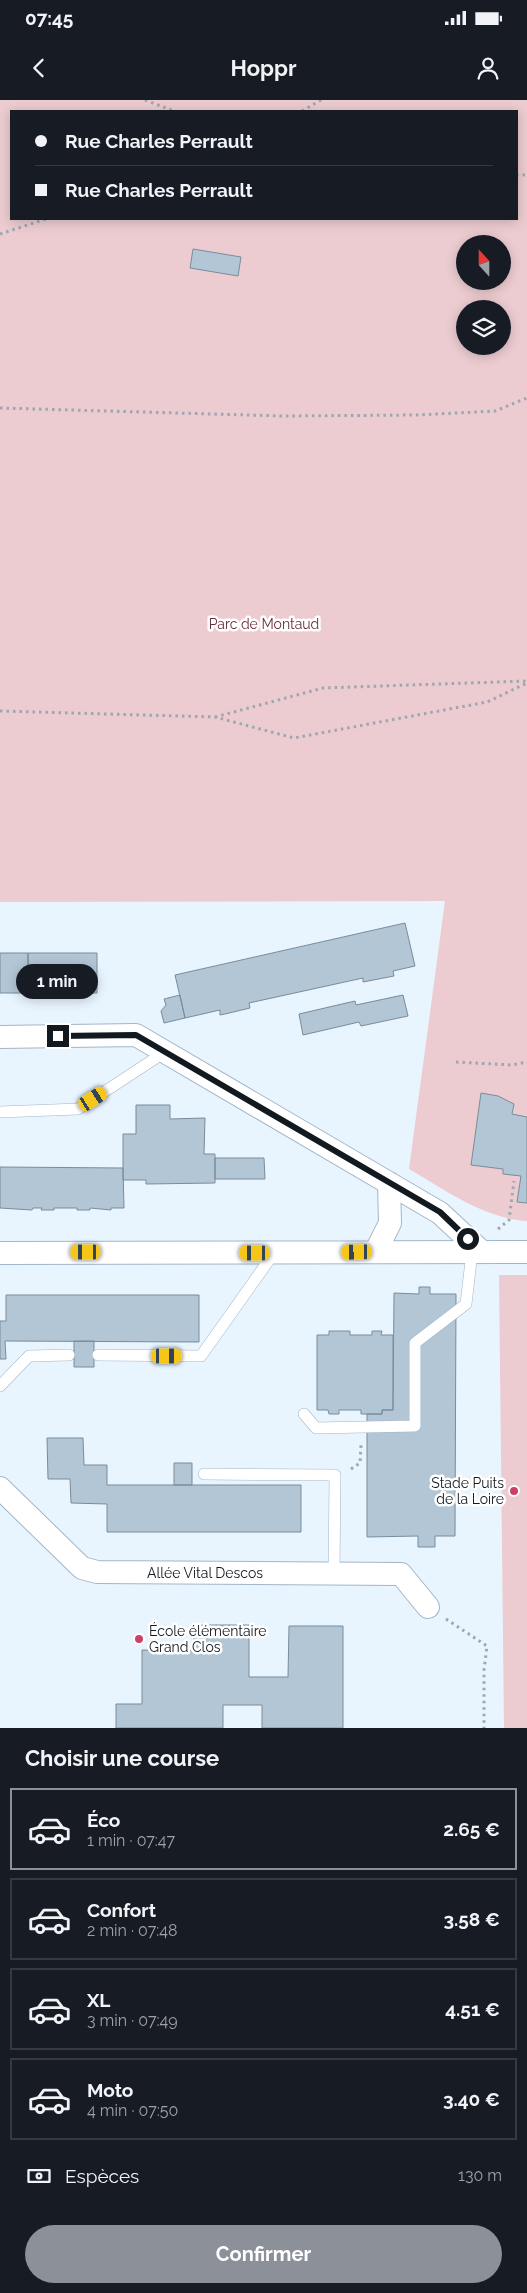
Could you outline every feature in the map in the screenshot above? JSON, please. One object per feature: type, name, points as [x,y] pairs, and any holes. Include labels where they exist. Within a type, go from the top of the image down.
[{"type":"street","points":[[0,1037],[136,1035],[440,1212],[484,1252]]},
{"type":"street","points":[[376,1252],[390,1223],[389,1183]]},
{"type":"street","points":[[0,1253],[527,1252]]},
{"type":"street","name":"Allée Vital Descos","points":[[0,1488],[82,1568],[97,1572],[401,1574],[428,1607]]},
{"type":"lane","points":[[0,1112],[78,1109],[166,1052]]},
{"type":"lane","points":[[304,1414],[316,1428],[415,1426],[415,1343],[466,1304],[484,1252]]},
{"type":"lane","points":[[98,1356],[201,1356],[274,1253]]},
{"type":"lane","points":[[0,1386],[29,1356],[69,1355]]},
{"type":"lane","points":[[204,1474],[335,1475],[334,1574]]},
{"type":"path","points":[[145,100],[171,110]]},
{"type":"path","points":[[304,110],[321,100]]},
{"type":"path","points":[[0,234],[43,220]]},
{"type":"path","points":[[0,408],[282,416],[418,415],[495,411],[527,398]]},
{"type":"path","points":[[215,717],[323,688],[527,682]]},
{"type":"path","points":[[0,710],[215,717],[294,738],[487,702],[527,682]]},
{"type":"path","points":[[456,1062],[512,1065],[527,1062]]},
{"type":"path","points":[[484,1252],[498,1228],[509,1220],[514,1181]]},
{"type":"path","points":[[335,1475],[347,1472],[360,1463],[361,1427]]},
{"type":"path","points":[[428,1607],[487,1646],[484,1670],[484,1728]]},
{"type":"green space","name":"Parc de Montaud","points":[[0,100],[527,100],[527,1221],[495,1215],[480,1209],[409,1169],[445,901],[0,902]]},
{"type":"green space","name":"Stade Puits de la Loire","points":[[499,1275],[527,1275],[527,1728],[504,1728]]},
{"type":"building","points":[[193,249],[241,257],[238,276],[190,268]]},
{"type":"building","points":[[405,923],[415,966],[393,971],[394,976],[363,982],[363,978],[249,1003],[250,1008],[225,1014],[220,1015],[220,1010],[185,1018],[175,975]]},
{"type":"building","points":[[0,953],[28,953],[28,993],[0,993]]},
{"type":"building","points":[[28,953],[97,953],[97,993],[28,993]]},
{"type":"building","points":[[180,995],[185,1018],[164,1023],[161,1011],[166,1005],[164,999]]},
{"type":"building","points":[[403,995],[408,1016],[361,1026],[359,1022],[303,1035],[299,1014],[355,1001],[356,1005]]},
{"type":"building","points":[[481,1093],[498,1096],[514,1104],[512,1114],[527,1117],[527,1203],[517,1202],[521,1176],[503,1174],[503,1169],[471,1165]]},
{"type":"building","points":[[136,1105],[170,1105],[170,1119],[205,1118],[204,1154],[215,1154],[215,1183],[146,1184],[146,1180],[123,1180],[123,1134],[136,1134]]},
{"type":"building","points":[[215,1158],[264,1158],[265,1179],[215,1179]]},
{"type":"building","points":[[0,1167],[123,1168],[124,1208],[77,1210],[77,1208],[54,1208],[54,1210],[41,1210],[42,1208],[33,1208],[32,1210],[0,1208]]},
{"type":"building","points":[[419,1287],[430,1287],[430,1294],[456,1294],[455,1536],[435,1536],[435,1547],[418,1547],[418,1536],[367,1537],[367,1414],[382,1414],[382,1410],[393,1410],[394,1293],[419,1294]]},
{"type":"building","points":[[6,1295],[199,1295],[199,1342],[5,1341],[6,1359],[0,1359],[0,1321],[6,1321]]},
{"type":"building","points":[[329,1331],[350,1331],[350,1335],[372,1335],[372,1331],[382,1331],[381,1335],[393,1335],[393,1410],[382,1410],[382,1414],[361,1414],[361,1410],[339,1410],[339,1414],[329,1414],[328,1410],[317,1410],[317,1335],[329,1335]]},
{"type":"building","points":[[74,1341],[94,1341],[94,1367],[74,1367]]},
{"type":"building","points":[[47,1438],[83,1438],[84,1465],[107,1465],[107,1485],[301,1485],[301,1532],[107,1532],[107,1504],[71,1503],[70,1479],[48,1479]]},
{"type":"building","points":[[174,1463],[192,1463],[192,1485],[174,1485]]},
{"type":"building","points":[[194,1625],[249,1625],[249,1677],[288,1677],[289,1626],[343,1626],[343,1728],[262,1728],[262,1705],[223,1705],[223,1728],[116,1728],[116,1704],[142,1704],[142,1650],[194,1651]]},
{"type":"place","name":"Stade Puits de la Loire","points":[[514,1491]]},
{"type":"place","name":"École élémentaire Grand Clos","points":[[139,1639]]},
{"type":"route","points":[[58,1036],[136,1035],[440,1212],[468,1239]]}]
